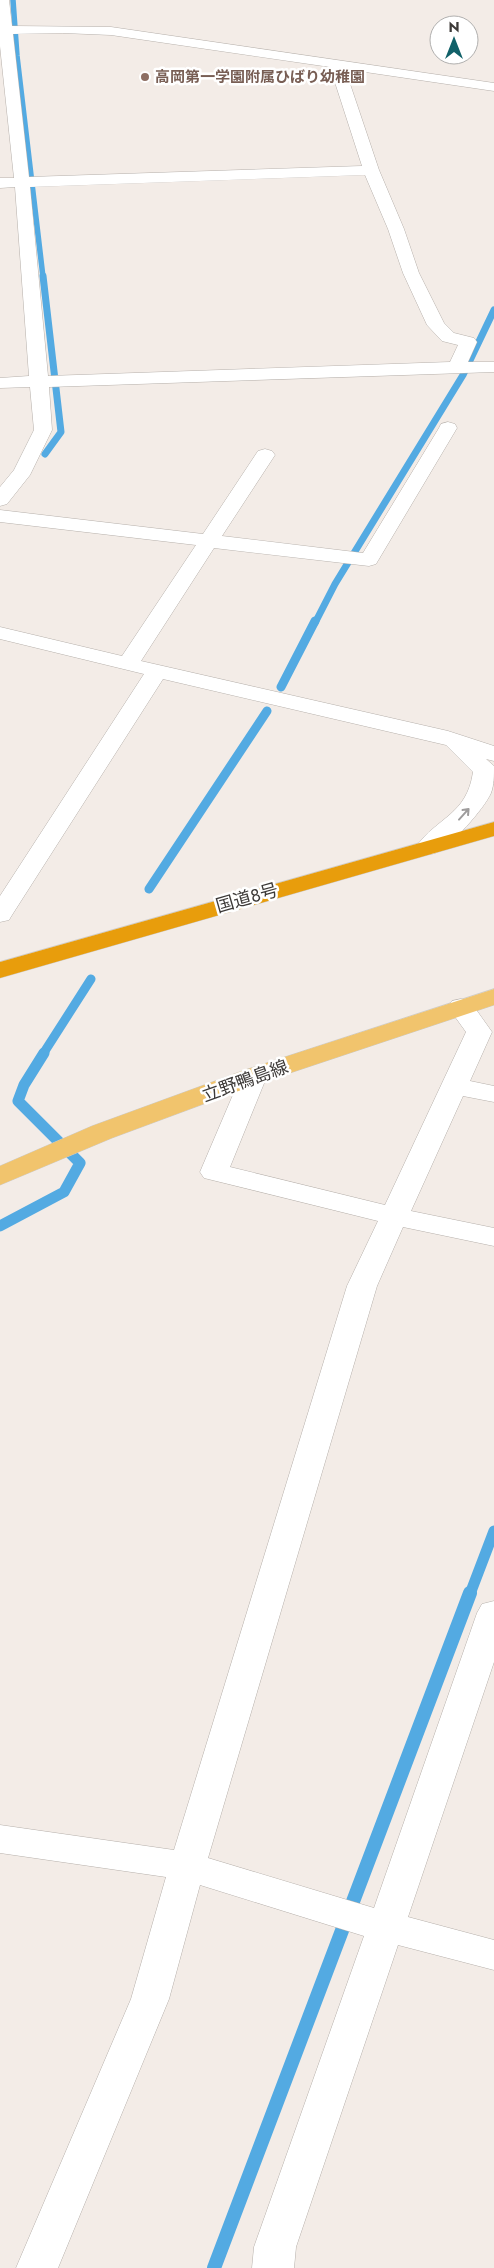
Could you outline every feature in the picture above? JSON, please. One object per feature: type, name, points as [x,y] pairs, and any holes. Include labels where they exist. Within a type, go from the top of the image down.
[{"type":"highway","name":"国道8号","points":[[0,970],[494,829]]},
{"type":"main road","name":"立野鴨島線","points":[[0,1176],[58,1153],[102,1132],[254,1076],[494,997]]},
{"type":"street","points":[[0,500],[24,471],[43,430],[50,381],[31,182],[2,0]]},
{"type":"street","points":[[6,30],[63,29],[111,31],[494,88]]},
{"type":"street","points":[[336,64],[371,170],[396,229],[411,273],[436,325],[448,337],[468,342],[457,366]]},
{"type":"street","points":[[0,183],[371,170]]},
{"type":"street","points":[[0,383],[457,366],[487,367]]},
{"type":"street","points":[[0,516],[369,560],[448,428]]},
{"type":"street","points":[[128,664],[266,455]]},
{"type":"street","points":[[0,633],[448,738],[494,754]]},
{"type":"street","points":[[0,915],[157,671]]},
{"type":"street","points":[[428,847],[461,818],[480,795],[484,782],[484,770],[448,738]]},
{"type":"street","points":[[37,2268],[150,1999],[187,1866],[362,1286],[392,1216],[479,1032],[461,1007]]},
{"type":"street","points":[[254,1076],[214,1172],[392,1216],[494,1237]]},
{"type":"street","points":[[455,1086],[494,1094]]},
{"type":"street","points":[[273,2268],[275,2247],[360,1920],[494,1613]]},
{"type":"street","points":[[0,1839],[187,1866],[360,1920],[494,1955]]},
{"type":"waterway","points":[[13,0],[17,56],[43,277]]},
{"type":"waterway","points":[[43,276],[61,432],[45,454]]},
{"type":"waterway","points":[[315,623],[335,584],[463,375],[494,310]]},
{"type":"waterway","points":[[281,687],[315,621]]},
{"type":"waterway","points":[[149,889],[267,711]]},
{"type":"waterway","points":[[43,1054],[91,979]]},
{"type":"waterway","points":[[0,1226],[64,1192],[80,1163],[18,1101],[24,1085],[44,1053]]},
{"type":"waterway","points":[[470,1594],[494,1531]]},
{"type":"waterway","points":[[214,2268],[470,1593]]},
{"type":"place","name":"高岡第一学園附属ひばり幼稚園","points":[[145,77]]}]
